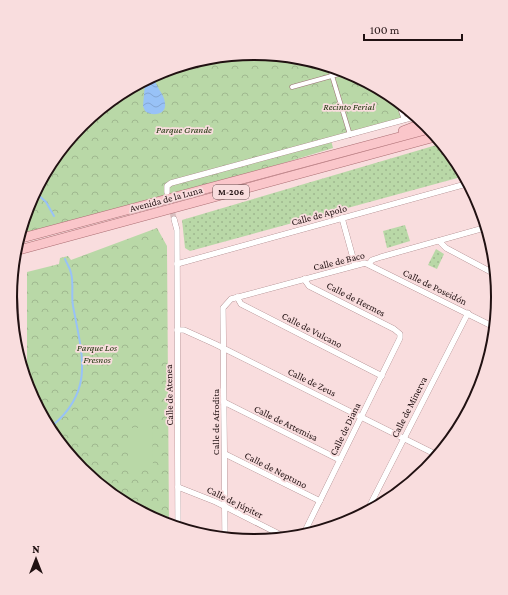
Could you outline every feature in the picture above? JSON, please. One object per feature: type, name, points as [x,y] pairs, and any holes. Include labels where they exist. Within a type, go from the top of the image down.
[{"type":"main road","points":[[354,154],[418,126]]},
{"type":"main road","name":"Avenida de la Luna","points":[[24,249],[354,154],[423,131]]},
{"type":"main road","name":"Avenida de la Luna","points":[[25,238],[354,154],[429,138]]},
{"type":"main road","points":[[354,154],[408,149],[433,142]]},
{"type":"street","points":[[292,87],[335,75]]},
{"type":"street","points":[[332,76],[350,135]]},
{"type":"street","points":[[401,112],[404,120]]},
{"type":"street","points":[[167,192],[167,186],[171,183],[409,118]]},
{"type":"street","name":"Calle de Apolo","points":[[177,264],[462,185]]},
{"type":"street","points":[[342,218],[355,265]]},
{"type":"street","name":"Calle de Atenea","points":[[174,219],[177,230],[178,522]]},
{"type":"street","name":"Calle de Baco","points":[[223,308],[231,299],[237,297],[362,263],[370,264],[372,260],[381,257],[481,229]]},
{"type":"street","points":[[439,241],[446,248],[489,271]]},
{"type":"street","name":"Calle de Poseidón","points":[[370,264],[489,325]]},
{"type":"street","name":"Calle de Hermes","points":[[304,279],[309,286],[394,328],[400,334]]},
{"type":"street","name":"Calle de Vulcano","points":[[237,297],[241,304],[382,376]]},
{"type":"street","name":"Calle de Afrodita","points":[[223,308],[225,532]]},
{"type":"street","name":"Calle de Minerva","points":[[371,504],[468,313]]},
{"type":"street","name":"Calle de Zeus","points":[[177,330],[184,330],[224,348],[433,453]]},
{"type":"street","name":"Calle de Diana","points":[[305,529],[399,342],[400,334]]},
{"type":"street","name":"Calle de Artemisa","points":[[224,402],[340,460]]},
{"type":"street","name":"Calle de Neptuno","points":[[224,454],[320,501]]},
{"type":"street","name":"Calle de Júpiter","points":[[178,487],[225,506],[277,533]]},
{"type":"green space","name":"Parque Grande","points":[[238,61],[270,61],[300,65],[330,73],[359,85],[386,100],[409,118],[331,140],[333,148],[238,177],[26,233],[35,207],[49,179],[66,153],[86,130],[122,100],[149,85],[178,73],[208,65]]},
{"type":"green space","points":[[436,145],[458,178],[190,251],[185,248],[182,220]]},
{"type":"green space","points":[[405,225],[410,241],[387,248],[383,231]]},
{"type":"green space","name":"Parque Los Fresnos","points":[[157,228],[167,246],[169,518],[149,510],[122,495],[86,465],[57,429],[41,402],[35,388],[27,365],[27,272],[59,264],[60,258],[68,256],[71,260]]},
{"type":"green space","points":[[436,249],[444,254],[437,269],[428,265]]},
{"type":"green space","points":[[139,412],[152,412],[152,422],[139,422]]},
{"type":"green space","points":[[128,428],[152,428],[153,467],[128,467]]},
{"type":"water","points":[[156,82],[164,99],[164,110],[158,114],[151,114],[145,111],[143,106],[145,87]]},
{"type":"waterway","points":[[40,196],[46,202],[54,216]]},
{"type":"waterway","points":[[54,424],[66,413],[75,399],[80,385],[82,371],[80,340],[72,302],[72,277],[65,259]]},
{"type":"tunnel","points":[[168,196],[174,219]]},
{"type":"park label","name":"Recinto Ferial","points":[[349,106]]}]
